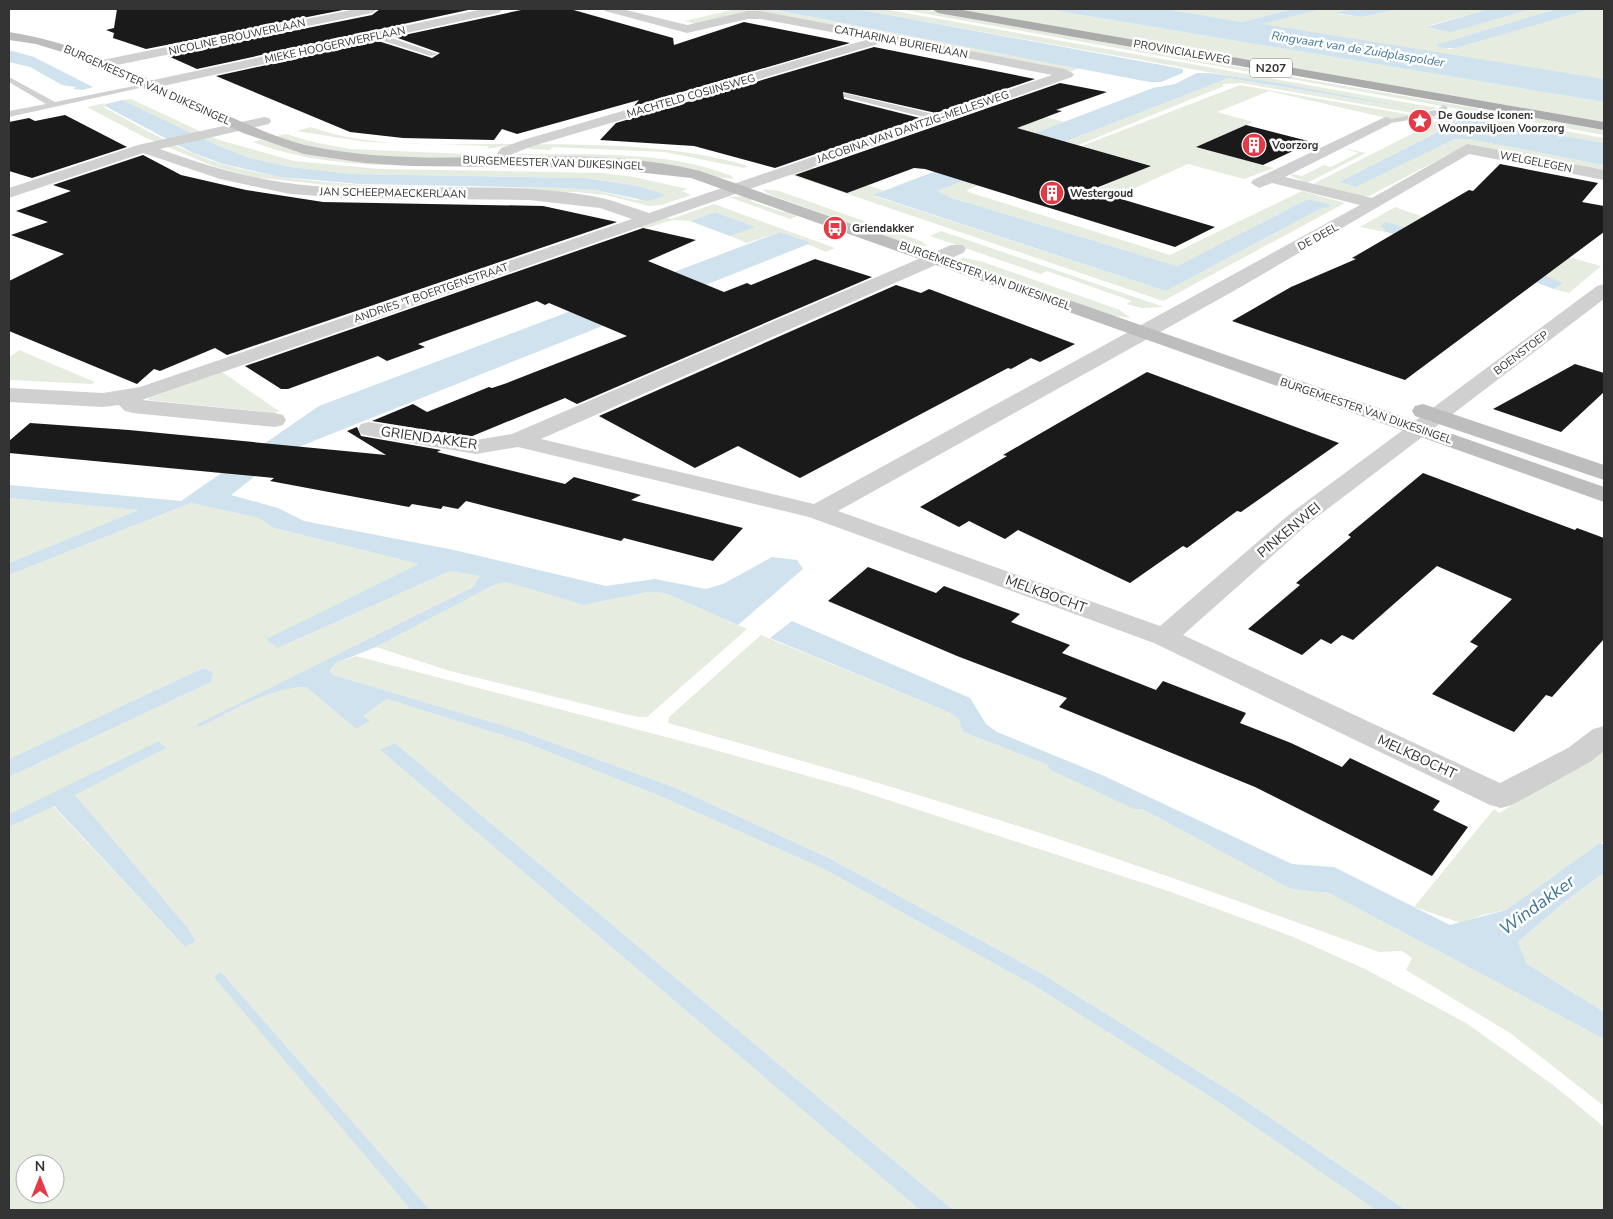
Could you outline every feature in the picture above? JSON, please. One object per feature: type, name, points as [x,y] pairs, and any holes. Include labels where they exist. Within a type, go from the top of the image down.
[{"type":"main road","name":"PROVINCIALEWEG","points":[[938,9],[1604,126]]},
{"type":"street","name":"NICOLINE BROUWERLAAN","points":[[102,64],[372,9]]},
{"type":"street","name":"MIEKE HOOGERWERFLAAN","points":[[150,85],[498,9]]},
{"type":"street","name":"CATHARINA BURIERLAAN","points":[[609,9],[683,31],[761,15],[1067,74]]},
{"type":"street","points":[[296,11],[321,19]]},
{"type":"street","name":"BURGEMEESTER VAN DIJKESINGEL","points":[[9,29],[51,34],[84,42]]},
{"type":"street","name":"BURGEMEESTER VAN DIJKESINGEL","points":[[9,36],[52,43],[150,85],[240,118],[285,145],[339,155],[390,159],[626,153],[658,156],[725,170],[793,192]]},
{"type":"street","name":"MACHTELD COSIJNSWEG","points":[[503,156],[542,138],[886,39]]},
{"type":"street","name":"BURGEMEESTER VAN DIJKESINGEL","points":[[103,50],[206,95]]},
{"type":"street","name":"JACOBINA VAN DANTZIG-MELLESWEG","points":[[738,188],[1067,74]]},
{"type":"street","points":[[9,193],[240,118]]},
{"type":"street","name":"BURGEMEESTER VAN DIJKESINGEL","points":[[240,118],[264,121],[312,139],[354,146],[638,165],[694,174],[1146,332],[1428,423],[1604,472]]},
{"type":"street","points":[[1375,204],[1265,180],[1377,122]]},
{"type":"street","name":"JAN SCHEEPMAECKERLAAN","points":[[143,148],[187,165],[228,176],[311,191],[559,196],[602,203],[647,218]]},
{"type":"street","name":"WELGELEGEN","points":[[1467,149],[1604,175]]},
{"type":"street","name":"DE DEEL","points":[[1146,332],[1375,204],[1467,149]]},
{"type":"street","name":"ANDRIES 'T BOERTGENSTRAAT","points":[[9,395],[103,400],[124,398],[148,392],[738,188]]},
{"type":"street","name":"BURGEMEESTER VAN DIJKESINGEL","points":[[837,208],[1166,322],[1428,423],[1604,495]]},
{"type":"street","name":"GRIENDAKKER","points":[[369,429],[476,447],[518,440],[957,249]]},
{"type":"street","name":"BOENSTOEP","points":[[1428,423],[1604,290]]},
{"type":"street","points":[[817,512],[1146,332]]},
{"type":"street","points":[[124,398],[132,406],[275,420]]},
{"type":"street","name":"PINKENWEI","points":[[1164,637],[1300,518],[1428,423]]},
{"type":"street","name":"GRIENDAKKER","points":[[518,440],[817,512]]},
{"type":"street","name":"MELKBOCHT","points":[[817,512],[1164,637],[1501,797],[1579,755],[1604,736]]},
{"type":"lane","points":[[377,36],[434,54]]},
{"type":"lane","points":[[9,79],[53,104]]},
{"type":"lane","points":[[9,114],[150,85]]},
{"type":"lane","points":[[847,95],[939,118]]},
{"type":"lane","points":[[1377,122],[1439,112],[1444,108]]},
{"type":"shaded area","points":[[736,9],[769,9],[1079,68],[1070,72],[754,11],[699,25],[685,21]]},
{"type":"shaded area","points":[[856,9],[883,9],[1437,108],[1418,114],[1241,83],[1223,84],[1224,86],[967,190],[968,192],[1170,255],[1302,191],[1345,203],[1163,301],[789,174],[810,167],[885,191],[874,196],[1166,291],[1320,209],[1331,207],[1329,204],[1308,199],[1177,266],[949,197],[936,191],[1229,78],[1419,110]]},
{"type":"shaded area","points":[[899,9],[922,9],[1298,78],[1604,130],[1604,135]]},
{"type":"shaded area","points":[[952,9],[1046,9],[1604,102],[1604,122]]},
{"type":"shaded area","points":[[1166,9],[1292,9],[1242,22]]},
{"type":"shaded area","points":[[1322,9],[1351,9],[1337,14],[1361,17],[1399,9],[1488,9],[1428,26],[1528,10],[1525,9],[1556,9],[1435,45],[1449,49],[1589,9],[1604,9],[1604,80],[1260,24]]},
{"type":"shaded area","points":[[1240,85],[1412,115],[1391,119],[1269,91],[1217,112],[1253,122],[1197,147],[1274,168],[1244,179],[1188,164],[1124,193],[1110,196],[1093,191],[1150,165],[1079,147]]},
{"type":"shaded area","points":[[131,99],[219,140],[294,161],[380,169],[602,173],[634,177],[687,189],[682,191],[691,195],[661,205],[649,206],[606,195],[576,192],[346,187],[252,177],[213,166],[144,137],[87,107],[106,103],[103,105],[105,108],[194,154],[225,165],[265,174],[350,184],[595,190],[636,200],[665,195],[638,186],[587,178],[353,174],[290,167],[249,158],[219,146],[122,100]]},
{"type":"shaded area","points":[[990,104],[1065,122],[1032,134],[957,115]]},
{"type":"shaded area","points":[[1452,111],[1604,138],[1604,143],[1452,116],[1462,119],[1339,182],[1356,187],[1455,139],[1468,139],[1604,165],[1604,172],[1465,146],[1369,196],[1356,196],[1313,184],[1439,120],[1428,117]]},
{"type":"shaded area","points":[[311,127],[360,139],[400,143],[367,142],[296,131]]},
{"type":"shaded area","points":[[286,134],[313,142],[350,149],[488,155],[470,158],[390,157],[333,152],[273,137]]},
{"type":"shaded area","points":[[261,140],[299,151],[485,166],[338,162],[281,151],[253,142]]},
{"type":"shaded area","points":[[433,144],[515,144],[487,149],[489,146]]},
{"type":"shaded area","points":[[531,144],[614,146],[668,150],[722,159],[748,166],[744,168],[665,152],[553,147],[550,150],[530,149],[528,148]]},
{"type":"shaded area","points":[[1342,148],[1366,153],[1307,183],[1291,176],[1292,174],[1302,176],[1324,165],[1331,167],[1358,153]]},
{"type":"shaded area","points":[[516,155],[654,158],[707,168],[732,176],[733,179],[528,158]]},
{"type":"shaded area","points":[[762,189],[779,191],[921,241],[928,246],[911,245],[768,194]]},
{"type":"shaded area","points":[[747,196],[756,198],[750,201],[783,212],[790,210],[802,214],[790,219],[729,197]]},
{"type":"shaded area","points":[[714,204],[835,248],[826,252],[780,232],[747,243],[730,236],[754,227],[715,212],[690,221],[673,220],[643,229],[638,227],[666,217],[671,219]]},
{"type":"shaded area","points":[[1395,207],[1432,220],[1601,266],[1569,293],[1554,289],[1562,283],[1461,241],[1386,222],[1381,225],[1386,232],[1360,227]]},
{"type":"shaded area","points":[[941,231],[1164,307],[1142,308],[1126,304],[1132,301],[1047,271],[1041,274],[930,236]]},
{"type":"shaded area","points":[[960,259],[980,261],[1120,310],[1131,318],[1108,315],[968,265]]},
{"type":"shaded area","points":[[19,350],[95,382],[92,384],[9,380],[9,358]]},
{"type":"shaded area","points":[[222,372],[279,411],[275,413],[148,400],[149,398]]},
{"type":"shaded area","points":[[9,498],[140,510],[9,563]]},
{"type":"shaded area","points":[[191,503],[260,518],[274,528],[420,564],[267,639],[278,648],[450,571],[481,576],[473,587],[195,725],[199,727],[278,691],[306,687],[356,729],[363,716],[387,699],[521,741],[660,796],[826,870],[1033,985],[1217,1101],[1376,1210],[953,1210],[395,743],[381,751],[920,1210],[430,1210],[221,972],[215,977],[411,1210],[9,1210],[9,827],[53,806],[185,947],[196,941],[187,927],[74,795],[165,748],[160,741],[9,814],[9,777],[211,682],[213,673],[203,668],[9,759],[9,575]]},
{"type":"shaded area","points":[[505,582],[584,605],[648,592],[665,593],[747,629],[647,717],[637,717],[450,671],[376,647],[494,585]]},
{"type":"shaded area","points":[[761,635],[946,711],[958,718],[963,732],[1092,782],[1291,889],[1329,893],[1604,1039],[1604,1106],[1510,1033],[1406,970],[1412,958],[1402,951],[1379,952],[1007,822],[862,778],[668,723],[669,717]]},
{"type":"shaded area","points":[[356,656],[704,747],[851,788],[1168,891],[1291,936],[1365,969],[1466,1023],[1552,1084],[1604,1127],[1604,1210],[1406,1210],[1238,1096],[1039,972],[829,858],[676,788],[515,729],[332,675],[329,671],[336,663]]},
{"type":"shaded area","points":[[1604,749],[1604,841],[1506,910],[1483,915],[1461,923],[1414,907],[1494,809],[1499,813]]},
{"type":"shaded area","points":[[1604,873],[1604,1012],[1527,964],[1518,942],[1567,900]]},
{"type":"water","points":[[770,9],[856,9],[1183,69],[1183,73],[1161,82],[1149,82]]},
{"type":"water","name":"Ringvaart van de Zuidplaspolder","points":[[1046,9],[1166,9],[1242,22],[1292,9],[1322,9],[1262,24],[1604,79],[1604,102]]},
{"type":"water","points":[[1351,9],[1399,9],[1361,17],[1336,13]]},
{"type":"water","points":[[1488,9],[1528,10],[1451,32],[1427,27]]},
{"type":"water","points":[[1556,9],[1590,9],[1456,48],[1443,48],[1435,45]]},
{"type":"water","points":[[9,50],[34,57],[93,87],[83,90],[73,89],[76,87],[62,85],[30,67],[9,62]]},
{"type":"water","points":[[1197,73],[1279,83],[1420,110],[1229,78],[937,191],[949,197],[1177,266],[1308,199],[1329,204],[1331,207],[1320,209],[1166,291],[873,195],[1153,88],[1175,84]]},
{"type":"water","points":[[122,100],[219,146],[249,158],[290,167],[353,174],[586,178],[638,186],[666,195],[648,201],[595,190],[565,188],[359,184],[281,177],[223,164],[193,153],[103,105]]},
{"type":"water","points":[[1450,117],[1604,143],[1604,165],[1468,139],[1455,139],[1356,187],[1339,182],[1461,120]]},
{"type":"water","points":[[715,212],[755,227],[730,236],[690,221]]},
{"type":"water","points":[[1386,222],[1461,241],[1563,283],[1554,289],[1443,248],[1386,232],[1381,225]]},
{"type":"water","points":[[780,232],[811,243],[286,452],[231,495],[278,508],[304,521],[454,550],[606,586],[655,579],[706,589],[723,584],[772,557],[797,560],[803,569],[738,625],[665,593],[648,592],[584,605],[505,582],[494,585],[376,647],[336,663],[329,671],[333,675],[515,729],[676,788],[829,858],[1039,972],[1238,1096],[1406,1210],[1376,1210],[1217,1101],[1033,985],[826,870],[660,796],[521,741],[387,699],[363,716],[370,721],[356,729],[306,687],[278,691],[199,727],[195,725],[473,587],[480,576],[450,571],[278,648],[266,639],[419,564],[274,528],[259,518],[191,503],[9,575],[9,563],[139,510],[9,498],[9,485],[181,501],[319,406]]},
{"type":"water","name":"Windakker","points":[[792,621],[970,698],[986,724],[997,732],[1102,775],[1292,864],[1334,867],[1450,925],[1506,910],[1600,843],[1604,845],[1604,873],[1567,900],[1518,942],[1527,964],[1604,1012],[1604,1039],[1329,893],[1291,889],[1092,782],[963,732],[958,718],[946,711],[770,638]]},
{"type":"water","points":[[203,668],[213,672],[211,682],[9,777],[9,759]]},
{"type":"water","points":[[159,741],[166,748],[75,795],[187,927],[196,941],[185,947],[54,806],[9,827],[9,814]]},
{"type":"water","points":[[395,743],[953,1210],[920,1210],[380,750]]},
{"type":"water","points":[[221,972],[430,1210],[411,1210],[214,977]]},
{"type":"building","points":[[117,9],[348,9],[146,49],[113,38],[114,33],[106,30],[114,28]]},
{"type":"building","points":[[380,9],[468,10],[197,69],[168,56],[372,15]]},
{"type":"building","points":[[526,9],[570,9],[673,38],[674,45],[744,22],[850,43],[634,106],[639,100],[517,134],[502,129],[494,140],[403,138],[350,132],[216,76],[378,41],[432,58],[440,53],[395,37]]},
{"type":"building","points":[[874,47],[1035,79],[936,113],[843,92],[844,99],[920,118],[775,168],[694,146],[600,140],[616,123]]},
{"type":"building","points":[[1060,83],[1107,92],[1056,110],[1062,111],[1017,128],[1151,166],[1091,190],[1215,227],[1175,247],[925,169],[914,168],[847,193],[795,175]]},
{"type":"building","points":[[65,115],[127,147],[32,178],[9,171],[9,122],[29,118],[35,121]]},
{"type":"building","name":"Voorzorg","points":[[1246,125],[1312,142],[1263,165],[1196,147]]},
{"type":"building","points":[[143,155],[181,175],[246,190],[323,202],[543,206],[617,222],[227,355],[215,348],[160,371],[154,369],[137,384],[9,331],[9,281],[64,254],[11,235],[48,222],[16,211],[71,191],[53,185]]},
{"type":"building","points":[[1500,164],[1598,183],[1582,202],[1604,206],[1604,232],[1405,380],[1232,321],[1291,287],[1356,259],[1352,258],[1469,190],[1473,191]]},
{"type":"building","points":[[643,228],[696,240],[648,261],[724,292],[747,283],[751,285],[815,259],[872,277],[577,404],[565,398],[470,437],[372,421],[413,404],[427,412],[627,336],[549,303],[545,305],[537,301],[418,344],[425,347],[387,361],[378,356],[288,389],[281,389],[245,366]]},
{"type":"building","points":[[896,285],[921,293],[929,289],[1075,344],[1040,362],[1031,358],[1011,369],[1008,368],[800,478],[738,446],[695,468],[599,416]]},
{"type":"building","points":[[1575,364],[1604,373],[1604,392],[1561,432],[1493,409]]},
{"type":"building","points":[[1147,372],[1339,443],[1241,512],[1237,511],[1187,548],[1183,546],[1130,583],[1018,530],[1005,539],[969,521],[959,527],[920,507],[1007,456],[1003,455]]},
{"type":"building","points":[[30,423],[129,430],[386,455],[347,431],[357,427],[361,436],[441,450],[437,452],[565,484],[574,477],[641,495],[631,500],[743,528],[713,561],[624,538],[621,541],[466,501],[458,509],[443,506],[441,509],[412,504],[409,507],[270,481],[274,478],[9,453],[9,441]]},
{"type":"building","points":[[1423,473],[1575,530],[1577,528],[1604,538],[1604,639],[1552,697],[1546,695],[1514,732],[1432,694],[1478,646],[1470,642],[1512,599],[1437,566],[1353,640],[1342,635],[1331,644],[1321,639],[1302,655],[1248,629],[1300,585],[1296,583],[1351,537],[1348,535]]},
{"type":"building","points":[[868,567],[936,593],[944,586],[1020,614],[1011,622],[1070,645],[1062,653],[1156,690],[1163,681],[1246,713],[1240,723],[1291,743],[1342,767],[1350,758],[1440,801],[1433,810],[1468,827],[1432,876],[1255,787],[1059,707],[1067,698],[957,656],[828,601]]},
{"type":"waterway","points":[[1054,766],[1139,806]]},
{"type":"place","name":"De Goudse Iconen: Woonpaviljoen Voorzorg","points":[[1420,121]]},
{"type":"place","name":"Voorzorg","points":[[1254,145]]},
{"type":"place","name":"Westergoud","points":[[1052,193]]},
{"type":"place","name":"Griendakker","points":[[835,228]]}]
